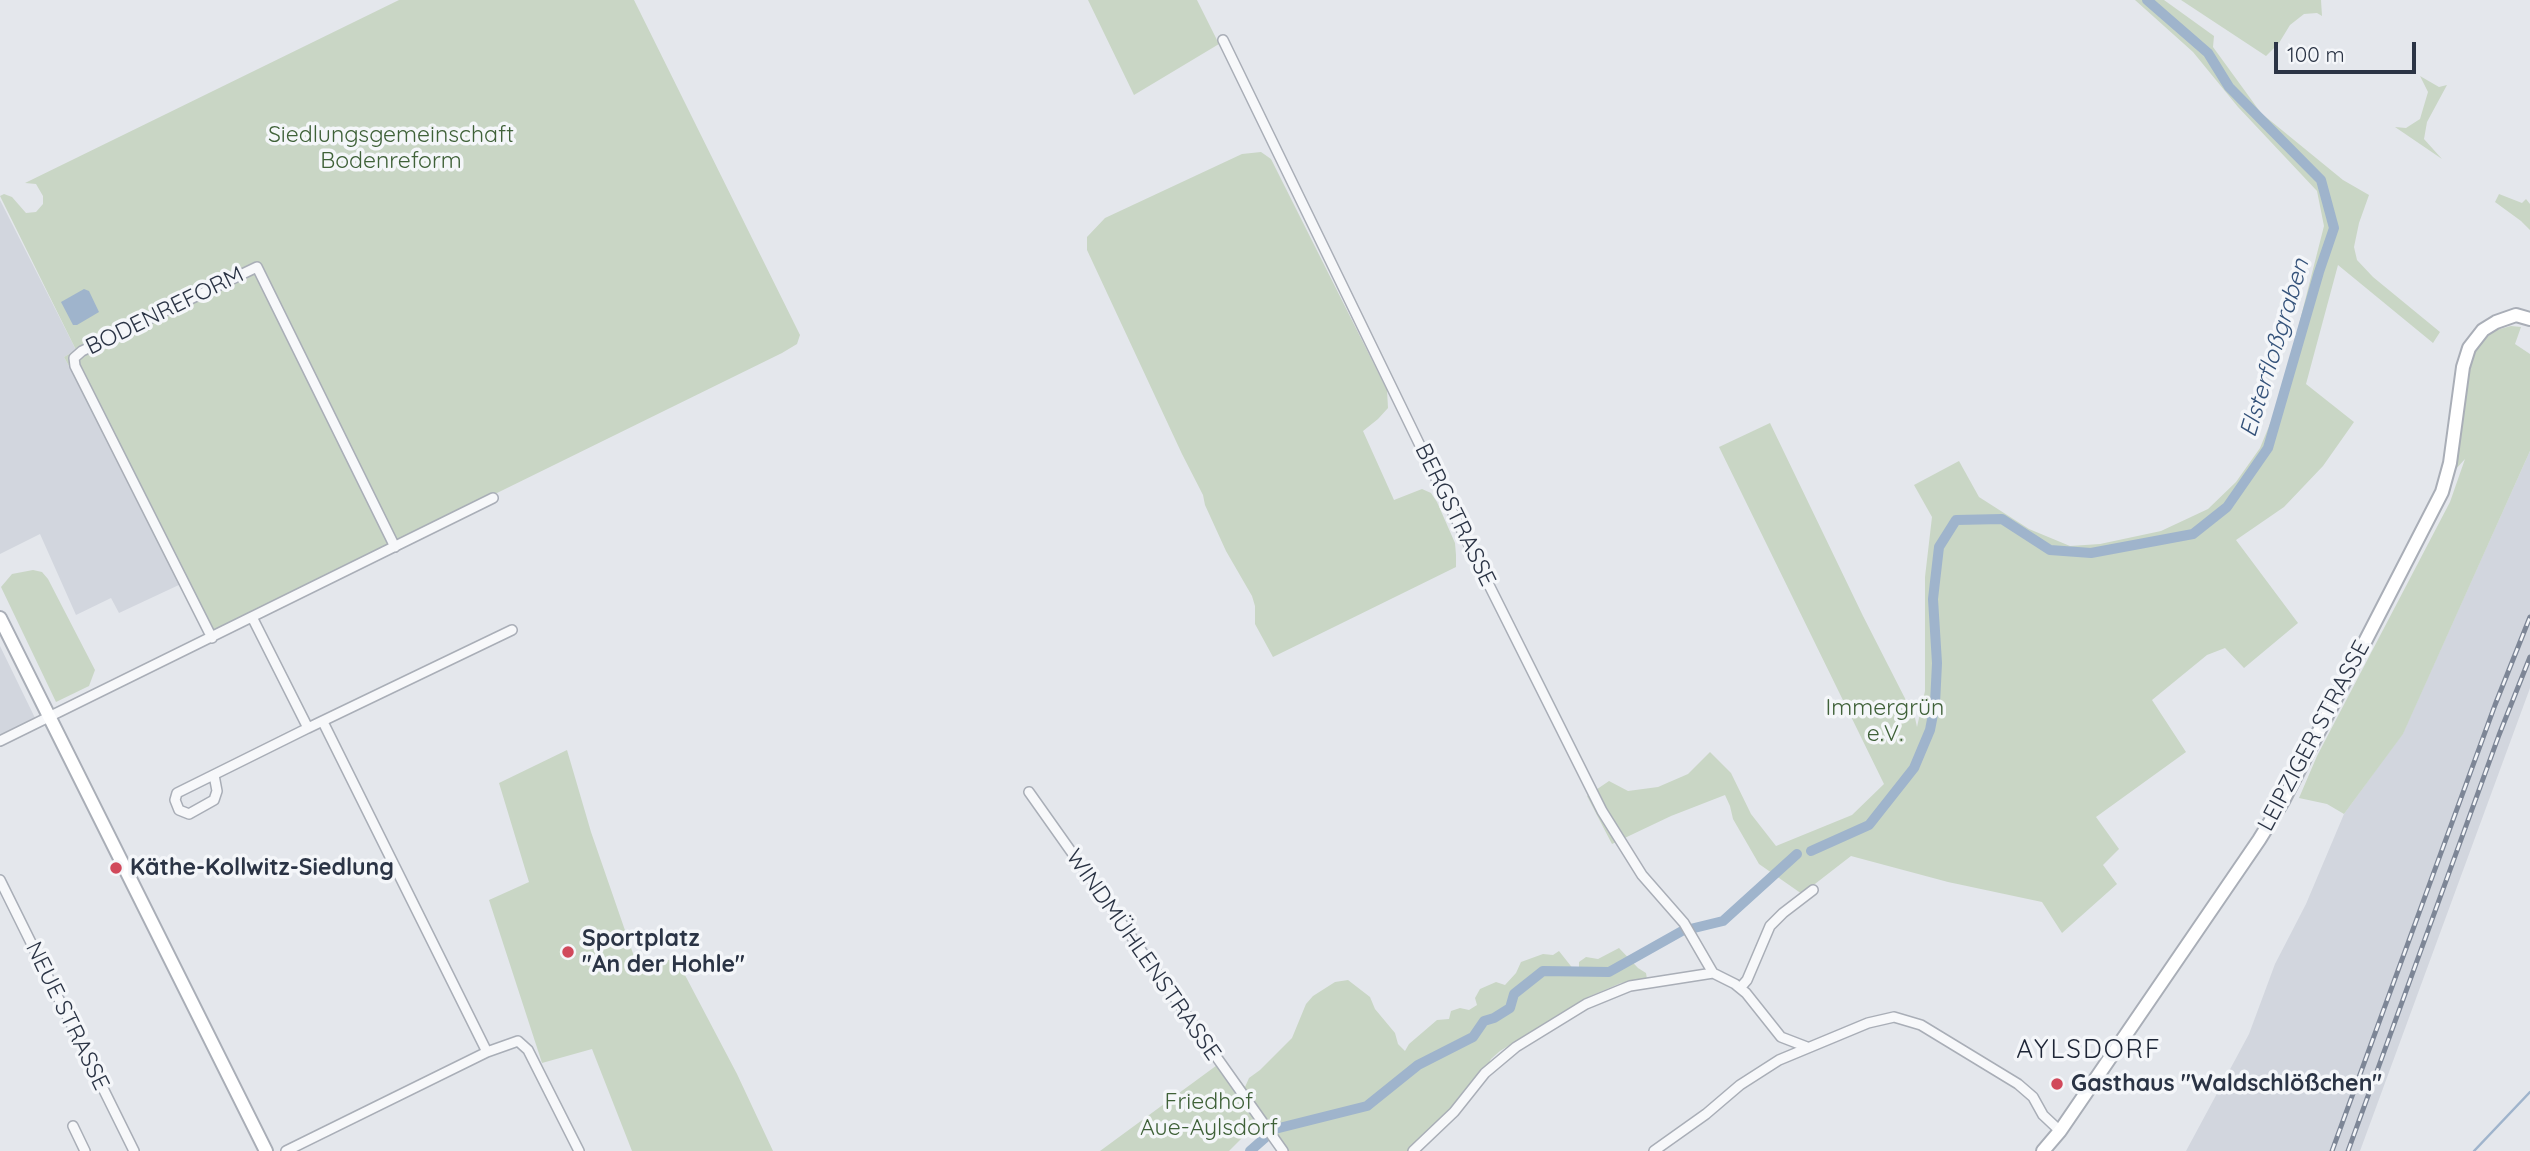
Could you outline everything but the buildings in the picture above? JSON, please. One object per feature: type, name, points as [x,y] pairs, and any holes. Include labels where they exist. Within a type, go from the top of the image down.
[{"type":"street","name":"BERGSTRASSE","points":[[1223,40],[1447,501],[1602,811],[1642,875],[1684,923],[1713,973]]},
{"type":"street","name":"BODENREFORM","points":[[212,638],[75,366],[74,358],[82,351],[257,267],[395,547]]},
{"type":"street","name":"LEIPZIGER STRASSE","points":[[2048,1149],[2283,801],[2441,492],[2450,463],[2463,368],[2469,348],[2483,330],[2496,321],[2516,316],[2530,319]]},
{"type":"street","points":[[0,741],[493,498]]},
{"type":"street","points":[[252,617],[307,729]]},
{"type":"street","points":[[0,618],[266,1151]]},
{"type":"street","points":[[214,775],[217,781],[214,800],[189,814],[179,810],[175,800],[177,793],[512,630]]},
{"type":"street","points":[[323,722],[488,1052]]},
{"type":"street","name":"WINDMÜHLENSTRASSE","points":[[1029,792],[1283,1151]]},
{"type":"street","name":"NEUE STRASSE","points":[[0,880],[134,1151]]},
{"type":"street","points":[[1741,988],[1770,926],[1813,890]]},
{"type":"street","points":[[1412,1151],[1454,1112],[1495,1063],[1516,1047],[1572,1011],[1630,986],[1713,973],[1741,988],[1781,1037],[1807,1046]]},
{"type":"street","points":[[1654,1151],[1706,1114],[1740,1085],[1779,1060],[1807,1046],[1879,1019],[1894,1017],[1922,1024],[2018,1084],[2033,1097],[2043,1115],[2060,1132]]},
{"type":"street","points":[[1779,1060],[1781,1037]]},
{"type":"street","points":[[286,1151],[513,1041],[523,1042],[579,1151]]},
{"type":"street","points":[[73,1126],[85,1151]]},
{"type":"shaded area","points":[[0,200],[76,350],[64,357],[181,584],[119,613],[111,598],[76,615],[40,534],[0,554]]},
{"type":"shaded area","points":[[2530,451],[2530,688],[2360,1151],[2186,1151],[2249,1034],[2275,964],[2306,904],[2344,814],[2403,733]]},
{"type":"shaded area","points":[[0,646],[35,718],[0,735]]},
{"type":"green space","name":"Siedlungsgemeinschaft Bodenreform","points":[[399,0],[634,0],[800,335],[797,344],[782,353],[214,632],[64,357],[76,350],[0,196],[4,194],[12,197],[26,213],[36,212],[43,204],[43,196],[36,184],[25,183]]},
{"type":"green space","points":[[1088,0],[1197,0],[1219,44],[1134,95]]},
{"type":"green space","name":"Immergrün e.V.","points":[[2135,0],[2164,0],[2214,36],[2213,47],[2261,113],[2343,180],[2369,195],[2354,247],[2357,260],[2373,277],[2440,332],[2433,343],[2338,265],[2306,384],[2354,422],[2323,466],[2284,507],[2236,540],[2298,623],[2244,668],[2225,648],[2207,655],[2152,700],[2186,752],[2096,817],[2119,849],[2103,865],[2117,884],[2062,933],[2042,902],[1948,882],[1851,856],[1802,894],[1759,864],[1733,819],[1725,795],[1671,816],[1612,844],[1587,796],[1609,781],[1628,791],[1658,787],[1688,774],[1710,752],[1731,773],[1751,814],[1776,846],[1852,815],[1884,784],[1719,447],[1770,423],[1915,718],[1917,727],[1925,691],[1925,577],[1932,517],[1914,485],[1959,461],[1979,497],[2029,529],[2070,546],[2100,544],[2161,531],[2208,509],[2236,482],[2260,448],[2272,419],[2293,348],[2324,226],[2317,191],[2238,107],[2193,52]]},
{"type":"green space","points":[[2181,0],[2321,0],[2322,16],[2317,13],[2304,14],[2290,25],[2279,43],[2266,56]]},
{"type":"green space","points":[[2420,76],[2439,87],[2447,85],[2427,122],[2424,139],[2442,159],[2395,127],[2406,128],[2420,119],[2428,92]]},
{"type":"green space","points":[[1261,152],[1271,159],[1387,390],[1388,408],[1363,431],[1394,500],[1422,489],[1431,493],[1455,543],[1456,555],[1456,567],[1273,657],[1255,624],[1252,596],[1226,551],[1203,495],[1087,250],[1087,237],[1105,218],[1242,154]]},
{"type":"green space","points":[[2499,194],[2522,203],[2526,199],[2530,204],[2530,230],[2495,202]]},
{"type":"green space","points":[[2511,326],[2521,327],[2515,344],[2530,354],[2530,451],[2403,734],[2344,814],[2327,804],[2299,798],[2317,756],[2450,502],[2465,459],[2455,470],[2471,358],[2485,337],[2493,331]]},
{"type":"green space","points":[[33,570],[42,572],[48,579],[95,670],[89,686],[56,702],[1,587],[12,574]]},
{"type":"green space","points":[[567,750],[591,832],[638,968],[676,958],[737,1074],[773,1151],[632,1151],[592,1049],[542,1063],[489,900],[529,882],[499,783]]},
{"type":"green space","name":"Friedhof Aue-Aylsdorf","points":[[1619,948],[1646,973],[1647,979],[1621,983],[1588,997],[1500,1051],[1450,1109],[1408,1151],[1289,1151],[1264,1116],[1229,1151],[1100,1151],[1224,1060],[1245,1087],[1249,1078],[1292,1038],[1306,1004],[1313,996],[1335,982],[1348,980],[1370,997],[1375,1009],[1395,1033],[1398,1044],[1405,1051],[1409,1044],[1437,1020],[1449,1019],[1451,1011],[1460,1008],[1469,1010],[1477,1005],[1475,998],[1480,989],[1496,982],[1505,985],[1516,973],[1521,962],[1543,954],[1553,955],[1559,951],[1574,970],[1586,957],[1598,959]]},
{"type":"water","points":[[84,289],[89,291],[99,312],[73,325],[61,302]]},
{"type":"waterway","name":"Elsterfloßgraben","points":[[1811,851],[1869,825],[1914,768],[1930,730],[1935,704],[1937,663],[1933,599],[1939,547],[1956,520],[2002,519],[2050,550],[2091,553],[2193,534],[2227,507],[2268,448],[2334,228],[2321,180],[2229,87],[2208,53],[2147,0]]},
{"type":"waterway","name":"Elsterfloßgraben","points":[[1250,1151],[1275,1129],[1367,1106],[1418,1065],[1473,1037],[1484,1021],[1510,1008],[1514,994],[1543,971],[1609,972],[1682,931],[1723,921],[1797,854]]},
{"type":"waterway","points":[[2474,1151],[2530,1092]]},
{"type":"railway","points":[[2332,1151],[2495,705],[2530,617]]},
{"type":"railway","points":[[2348,1151],[2499,735],[2530,657]]},
{"type":"place","name":"Käthe-Kollwitz-Siedlung","points":[[116,868]]},
{"type":"place","name":"Sportplatz \"An der Hohle\"","points":[[568,952]]},
{"type":"place","name":"Gasthaus \"Waldschlößchen\"","points":[[2057,1084]]},
{"type":"district","name":"AYLSDORF","points":[[2089,1050]]}]
